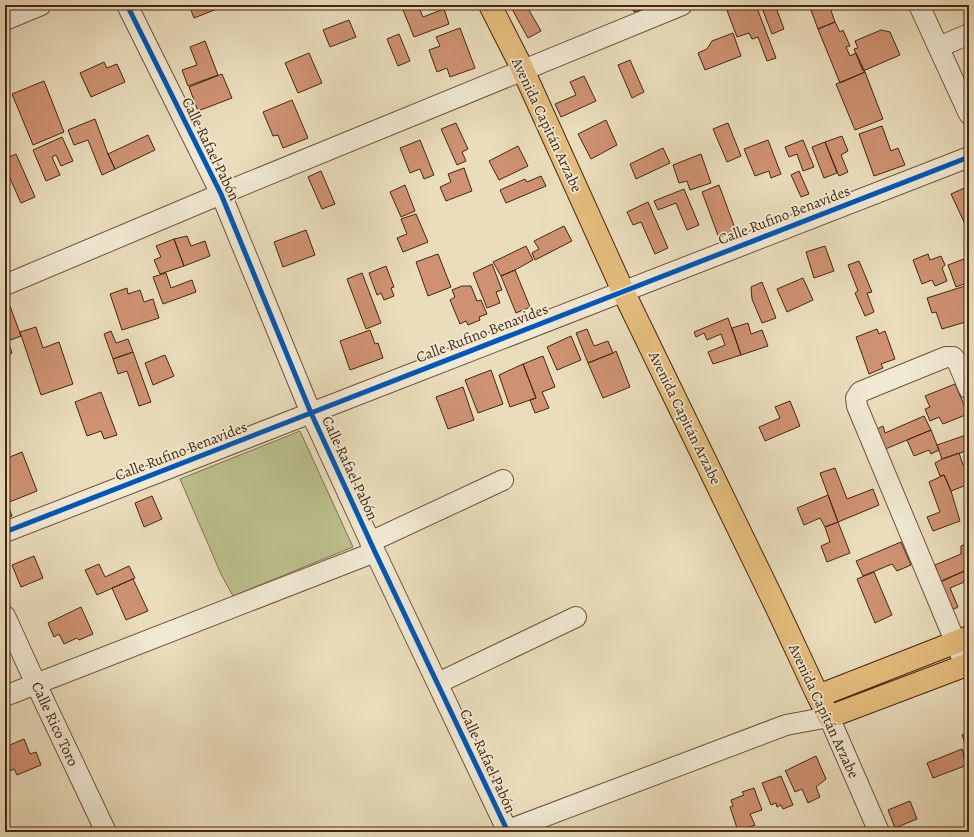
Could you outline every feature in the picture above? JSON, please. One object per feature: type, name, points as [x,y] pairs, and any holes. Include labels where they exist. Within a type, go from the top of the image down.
[{"type":"main road","name":"Avenida Capitán Arzabe","points":[[490,5],[523,70],[623,291],[829,716]]},
{"type":"main road","points":[[818,696],[963,640]]},
{"type":"main road","points":[[829,716],[967,664]]},
{"type":"street","points":[[5,20],[41,5]]},
{"type":"street","name":"Calle Rafael Pabón","points":[[127,5],[221,194],[311,413],[438,683],[505,831]]},
{"type":"street","points":[[5,285],[221,194],[682,5]]},
{"type":"street","points":[[919,5],[969,114]]},
{"type":"street","points":[[939,47],[969,34]]},
{"type":"street","name":"Calle Rufino Benavides","points":[[5,532],[969,157]]},
{"type":"street","points":[[967,664],[963,640],[857,406],[856,398],[860,392],[946,357],[953,357],[958,363],[969,389]]},
{"type":"street","points":[[5,696],[373,547],[503,480]]},
{"type":"street","name":"Calle Rico Toro","points":[[5,616],[106,832]]},
{"type":"street","points":[[438,683],[576,617]]},
{"type":"street","points":[[786,725],[818,696]]},
{"type":"street","points":[[505,831],[786,725],[829,716]]},
{"type":"street","name":"Avenida Capitán Arzabe","points":[[829,716],[879,832]]},
{"type":"green space","points":[[300,431],[353,547],[233,596],[221,574],[180,479]]},
{"type":"building","points":[[189,5],[221,5],[222,7],[194,18]]},
{"type":"building","points":[[401,5],[418,5],[423,17],[444,9],[449,24],[414,37]]},
{"type":"building","points":[[520,5],[526,5],[541,31],[528,38],[512,9]]},
{"type":"building","points":[[632,5],[647,5],[647,8],[634,12]]},
{"type":"building","points":[[725,5],[749,5],[750,10],[757,8],[776,58],[767,61],[758,37],[752,39],[749,33],[737,37]]},
{"type":"building","points":[[749,5],[775,5],[784,29],[772,34],[762,8],[750,10]]},
{"type":"building","points":[[809,5],[829,5],[835,22],[818,29]]},
{"type":"building","points":[[349,20],[356,37],[330,47],[323,30]]},
{"type":"building","points":[[835,22],[840,32],[843,30],[850,46],[846,47],[850,56],[856,53],[865,72],[840,83],[818,29]]},
{"type":"building","points":[[460,28],[475,68],[450,77],[447,68],[437,72],[429,50],[440,46],[436,37]]},
{"type":"building","points":[[881,30],[890,32],[900,55],[863,71],[854,49],[858,48],[855,41]]},
{"type":"building","points":[[733,33],[741,56],[705,70],[698,53],[707,49],[712,41]]},
{"type":"building","points":[[399,34],[410,61],[398,66],[387,39]]},
{"type":"building","points":[[205,41],[218,75],[188,86],[182,70],[197,65],[190,47]]},
{"type":"building","points":[[309,53],[322,83],[298,93],[285,63]]},
{"type":"building","points":[[630,60],[644,92],[632,98],[618,65]]},
{"type":"building","points":[[104,62],[107,68],[117,64],[125,82],[91,97],[80,73]]},
{"type":"building","points":[[865,72],[883,119],[855,130],[836,84]]},
{"type":"building","points":[[222,74],[232,98],[198,111],[189,87]]},
{"type":"building","points":[[584,76],[596,101],[561,117],[555,104],[576,95],[570,82]]},
{"type":"building","points":[[44,81],[64,132],[33,145],[12,94]]},
{"type":"building","points":[[292,100],[308,138],[283,148],[278,135],[273,136],[263,112]]},
{"type":"building","points":[[95,119],[115,169],[102,175],[88,140],[74,145],[68,130]]},
{"type":"building","points":[[606,120],[617,145],[591,159],[578,134]]},
{"type":"building","points":[[456,123],[468,149],[462,152],[466,161],[457,165],[441,129]]},
{"type":"building","points":[[728,123],[741,156],[727,162],[713,129]]},
{"type":"building","points":[[882,126],[891,151],[898,148],[905,165],[874,176],[859,134]]},
{"type":"building","points":[[148,135],[155,150],[115,169],[108,154]]},
{"type":"building","points":[[842,136],[848,151],[841,155],[848,172],[839,176],[825,142]]},
{"type":"building","points":[[62,137],[73,161],[61,166],[56,155],[52,157],[60,175],[46,181],[33,150]]},
{"type":"building","points":[[420,140],[434,175],[424,179],[420,169],[410,173],[400,148]]},
{"type":"building","points":[[768,140],[781,174],[771,178],[769,171],[755,176],[744,149]]},
{"type":"building","points":[[803,140],[814,167],[803,171],[797,154],[789,157],[785,147]]},
{"type":"building","points":[[825,142],[837,173],[824,178],[812,147]]},
{"type":"building","points":[[518,146],[528,166],[499,180],[489,161]]},
{"type":"building","points":[[663,148],[670,163],[636,179],[630,164]]},
{"type":"building","points":[[16,154],[35,197],[21,203],[5,167],[5,159]]},
{"type":"building","points":[[701,154],[711,183],[690,190],[687,181],[679,183],[673,165]]},
{"type":"building","points":[[464,168],[472,191],[446,201],[440,187],[451,182],[448,174]]},
{"type":"building","points":[[321,171],[335,204],[322,209],[308,177]]},
{"type":"building","points":[[799,171],[809,194],[801,197],[791,175]]},
{"type":"building","points":[[541,176],[546,186],[506,203],[500,190],[525,179],[527,182]]},
{"type":"building","points":[[5,177],[9,185],[5,186]]},
{"type":"building","points":[[405,185],[415,211],[401,217],[390,192]]},
{"type":"building","points":[[719,185],[736,231],[719,238],[702,192]]},
{"type":"building","points":[[969,186],[969,196],[964,198],[969,209],[969,222],[965,224],[951,194]]},
{"type":"building","points":[[684,189],[699,225],[687,230],[676,203],[658,210],[654,201]]},
{"type":"building","points":[[648,202],[668,248],[655,254],[641,222],[633,225],[627,212]]},
{"type":"building","points":[[416,214],[428,242],[403,252],[397,238],[407,234],[401,219]]},
{"type":"building","points":[[564,226],[572,241],[535,260],[532,253],[539,249],[534,241]]},
{"type":"building","points":[[306,230],[315,255],[283,267],[274,242]]},
{"type":"building","points":[[187,236],[191,246],[205,241],[210,256],[184,266],[174,239]]},
{"type":"building","points":[[174,239],[184,266],[160,274],[154,260],[161,257],[156,246]]},
{"type":"building","points":[[526,246],[533,260],[501,276],[493,262]]},
{"type":"building","points":[[825,246],[834,271],[814,278],[806,252]]},
{"type":"building","points":[[438,254],[451,287],[428,296],[416,262]]},
{"type":"building","points":[[928,254],[930,260],[941,256],[945,265],[942,268],[947,281],[935,286],[932,280],[922,284],[913,260]]},
{"type":"building","points":[[969,257],[969,282],[956,287],[948,265]]},
{"type":"building","points":[[859,261],[872,292],[867,293],[874,312],[865,316],[855,293],[858,291],[848,265]]},
{"type":"building","points":[[492,264],[502,290],[496,292],[500,303],[487,308],[473,273]]},
{"type":"building","points":[[386,266],[394,287],[391,288],[394,296],[384,300],[381,293],[377,295],[369,273]]},
{"type":"building","points":[[515,270],[530,307],[516,313],[501,276]]},
{"type":"building","points":[[166,273],[171,288],[192,280],[196,292],[163,304],[153,277]]},
{"type":"building","points":[[362,273],[381,323],[366,329],[347,279]]},
{"type":"building","points":[[803,278],[813,300],[787,312],[777,289]]},
{"type":"building","points":[[762,282],[776,318],[762,323],[752,299],[751,287]]},
{"type":"building","points":[[462,286],[471,286],[477,301],[481,300],[487,314],[479,317],[480,320],[468,325],[466,321],[460,324],[450,300],[455,297],[452,290]]},
{"type":"building","points":[[965,286],[969,297],[969,321],[942,329],[936,312],[932,313],[927,298]]},
{"type":"building","points":[[127,288],[128,294],[140,290],[144,302],[153,299],[159,318],[122,330],[110,294]]},
{"type":"building","points":[[10,306],[21,336],[8,341],[12,353],[5,356],[5,308]]},
{"type":"building","points":[[728,318],[741,355],[713,364],[708,352],[725,345],[721,334],[707,340],[704,333],[696,337],[694,332]]},
{"type":"building","points":[[748,323],[751,334],[762,330],[768,346],[741,355],[732,328]]},
{"type":"building","points":[[36,327],[43,348],[59,342],[73,384],[41,395],[20,332]]},
{"type":"building","points":[[587,329],[594,346],[608,341],[613,353],[588,363],[576,333]]},
{"type":"building","points":[[877,329],[879,334],[885,331],[895,359],[881,364],[883,368],[869,374],[856,337]]},
{"type":"building","points":[[370,330],[375,344],[378,343],[383,358],[350,370],[340,341]]},
{"type":"building","points":[[111,331],[116,343],[128,339],[133,352],[113,359],[104,334]]},
{"type":"building","points":[[571,336],[581,360],[557,370],[547,347]]},
{"type":"building","points":[[616,351],[630,387],[603,398],[588,363]]},
{"type":"building","points":[[133,352],[151,402],[139,406],[127,371],[118,374],[113,359]]},
{"type":"building","points":[[165,355],[174,376],[153,385],[145,363]]},
{"type":"building","points":[[543,356],[555,387],[542,392],[549,408],[535,413],[530,400],[536,398],[523,364]]},
{"type":"building","points":[[523,364],[536,398],[510,407],[499,375]]},
{"type":"building","points":[[491,370],[503,404],[478,413],[465,380]]},
{"type":"building","points":[[955,384],[968,414],[943,424],[939,417],[930,421],[925,409],[930,407],[925,396]]},
{"type":"building","points":[[463,387],[474,420],[448,429],[436,397]]},
{"type":"building","points":[[101,392],[117,435],[104,439],[101,431],[87,436],[75,402]]},
{"type":"building","points":[[790,401],[800,426],[765,441],[759,427],[780,418],[775,407]]},
{"type":"building","points":[[924,416],[931,430],[883,450],[875,430],[883,426],[885,433]]},
{"type":"building","points":[[931,430],[939,450],[931,454],[929,450],[914,456],[907,440]]},
{"type":"building","points":[[969,434],[969,450],[942,459],[937,445]]},
{"type":"building","points":[[22,452],[37,491],[7,503],[5,497],[5,459]]},
{"type":"building","points":[[959,453],[963,465],[969,463],[969,484],[951,491],[944,475],[940,476],[935,463]]},
{"type":"building","points":[[835,468],[847,499],[873,489],[879,505],[838,522],[820,473]]},
{"type":"building","points":[[944,475],[951,491],[960,521],[933,531],[927,517],[940,512],[929,482]]},
{"type":"building","points":[[828,495],[838,522],[825,527],[820,518],[804,525],[797,508]]},
{"type":"building","points":[[152,496],[162,519],[144,527],[135,503]]},
{"type":"building","points":[[5,497],[12,516],[5,519]]},
{"type":"building","points":[[969,515],[969,525],[965,517]]},
{"type":"building","points":[[838,522],[850,553],[827,562],[821,546],[830,542],[825,527]]},
{"type":"building","points":[[901,542],[911,565],[897,571],[892,564],[863,576],[856,561]]},
{"type":"building","points":[[969,543],[969,569],[941,581],[935,565],[961,554],[961,546]]},
{"type":"building","points":[[34,556],[43,578],[21,587],[12,565]]},
{"type":"building","points":[[99,564],[105,577],[129,566],[135,578],[97,595],[85,570]]},
{"type":"building","points":[[969,569],[969,580],[950,588],[958,607],[950,611],[938,583]]},
{"type":"building","points":[[874,572],[892,615],[875,623],[857,579]]},
{"type":"building","points":[[133,579],[148,611],[126,620],[112,588]]},
{"type":"building","points":[[81,607],[93,634],[79,640],[77,638],[64,644],[59,634],[54,637],[48,623]]},
{"type":"building","points":[[969,733],[969,753],[962,735]]},
{"type":"building","points":[[24,739],[30,754],[36,752],[41,765],[17,775],[14,769],[5,773],[5,747]]},
{"type":"building","points":[[962,749],[967,765],[933,778],[927,763]]},
{"type":"building","points":[[969,753],[969,772],[963,755]]},
{"type":"building","points":[[816,756],[826,779],[816,787],[820,797],[808,803],[802,789],[795,792],[785,771]]},
{"type":"building","points":[[781,776],[793,805],[783,809],[781,805],[777,807],[776,803],[771,805],[762,783]]},
{"type":"building","points":[[754,788],[762,810],[750,814],[755,825],[738,831],[730,807],[733,806],[731,800],[744,795],[742,792]]},
{"type":"building","points":[[910,801],[917,819],[895,828],[888,810]]},
{"type":"cycle path","points":[[127,5],[221,194],[311,413],[375,552],[507,830]]},
{"type":"cycle path","points":[[5,532],[969,157]]}]
